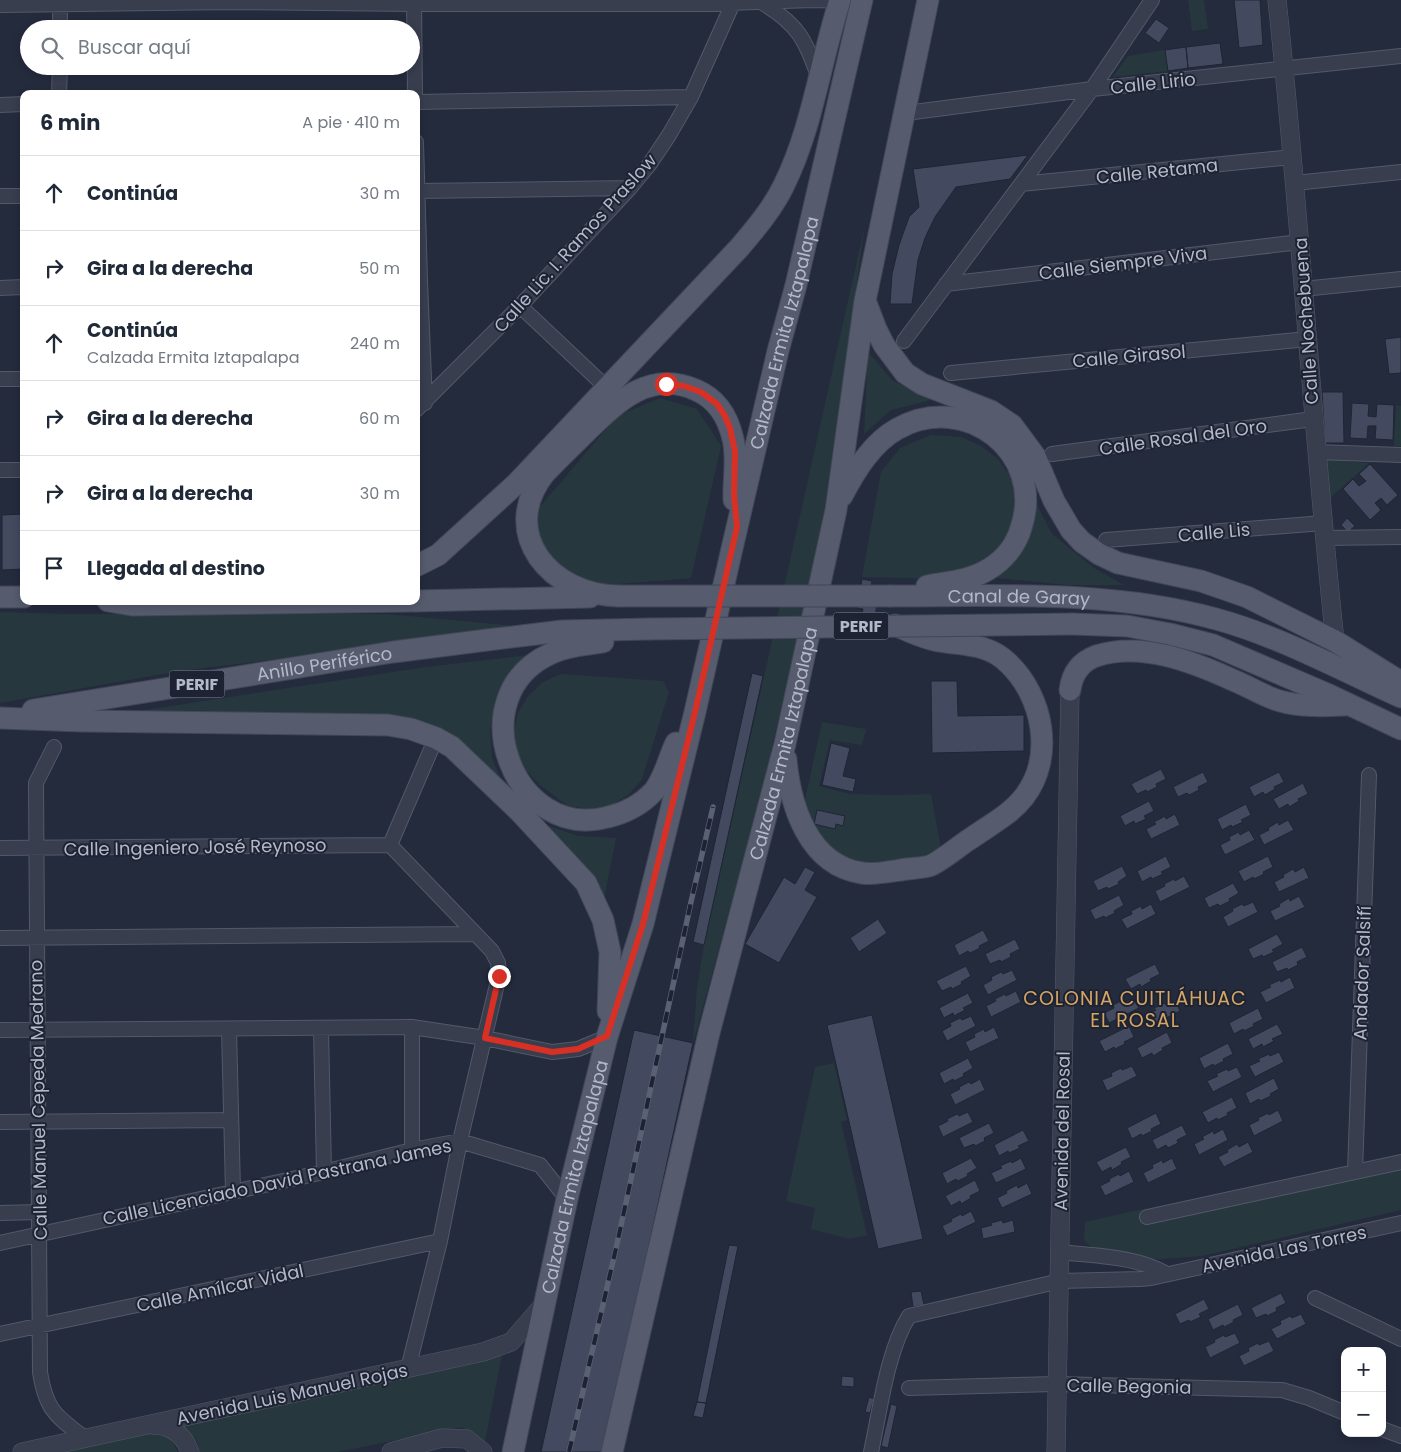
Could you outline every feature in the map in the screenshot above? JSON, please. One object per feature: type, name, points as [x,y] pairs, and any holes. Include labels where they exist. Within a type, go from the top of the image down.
[{"type":"main road","points":[[420,564],[438,555],[516,483],[740,247],[762,220],[784,186],[805,135],[840,0]]},
{"type":"main road","name":"Calzada Ermita Iztapalapa","points":[[612,1452],[709,1033],[766,823],[785,744],[836,510],[865,302],[906,113],[928,0]]},
{"type":"main road","name":"Calzada Ermita Iztapalapa","points":[[513,1452],[567,1198],[607,1036],[643,924],[695,712],[862,1]]},
{"type":"main road","points":[[865,302],[884,345],[906,373],[922,384],[991,411],[1012,425],[1035,456],[1054,501],[1071,530],[1082,542],[1099,554],[1118,563],[1201,581],[1247,597],[1335,641],[1401,682]]},
{"type":"main road","points":[[618,596],[594,594],[572,586],[552,573],[544,565],[537,556],[529,536],[530,499],[533,490],[544,474],[615,404],[637,390],[666,384],[684,386],[701,392],[717,404],[730,428],[735,452],[734,495],[737,527]]},
{"type":"main road","points":[[836,510],[850,480],[872,451],[885,437],[910,423],[937,417],[964,420],[986,429],[1010,453],[1020,471],[1026,494],[1024,520],[1014,544],[1007,554],[990,569],[972,578],[890,596]]},
{"type":"main road","name":"Canal de Garay","points":[[618,596],[1067,597],[1146,604],[1217,620],[1284,644],[1401,698]]},
{"type":"main road","name":"PERIF","points":[[420,601],[618,596]]},
{"type":"main road","points":[[0,597],[20,597]]},
{"type":"main road","name":"Canal de Garay","points":[[649,629],[895,625],[1072,624],[1127,626],[1213,645],[1401,729]]},
{"type":"main road","points":[[785,744],[792,796],[797,813],[810,838],[824,854],[841,866],[862,873],[878,873],[930,866],[1009,812],[1024,796],[1038,769],[1041,750],[1040,721],[1032,694],[1020,677],[1001,656],[982,647],[920,636],[895,625]]},
{"type":"main road","points":[[649,629],[610,641],[562,648],[550,653],[530,667],[515,685],[509,694],[503,715],[503,737],[509,759],[523,786],[546,808],[568,818],[579,820],[604,818],[633,807],[654,791],[681,734],[695,712]]},
{"type":"main road","name":"Anillo Periférico","points":[[0,717],[393,652],[562,631],[649,629]]},
{"type":"main road","points":[[1070,690],[1073,677],[1085,662],[1110,652],[1133,651],[1165,656],[1205,668],[1280,701],[1309,705],[1350,705]]},
{"type":"main road","points":[[0,717],[82,721],[388,725],[411,729],[436,738],[452,747],[520,812],[586,883],[604,920],[610,952],[607,1036]]},
{"type":"street","points":[[904,341],[1092,89],[1152,0]]},
{"type":"street","name":"Calle Nochebuena","points":[[1277,0],[1295,183],[1323,531],[1335,641]]},
{"type":"street","points":[[0,5],[234,1],[733,3],[862,1]]},
{"type":"street","points":[[414,2],[414,20]]},
{"type":"street","points":[[762,2],[781,14],[795,27],[808,47],[819,79]]},
{"type":"street","points":[[60,3],[60,20]]},
{"type":"street","name":"Calle Lic. I. Ramos Praslow","points":[[421,407],[520,306],[630,188],[660,150],[691,96],[733,3]]},
{"type":"street","name":"Calle Lirio","points":[[906,113],[1092,89],[1401,56]]},
{"type":"street","points":[[59,90],[60,75]]},
{"type":"street","points":[[415,75],[415,90]]},
{"type":"street","points":[[420,102],[691,96]]},
{"type":"street","points":[[0,105],[20,104]]},
{"type":"street","name":"Calle Retama","points":[[1021,184],[1292,157]]},
{"type":"street","points":[[1295,183],[1401,172]]},
{"type":"street","points":[[420,191],[630,188]]},
{"type":"street","points":[[0,196],[20,196]]},
{"type":"street","name":"Calle Siempre Viva","points":[[946,284],[1300,242]]},
{"type":"street","points":[[1303,289],[1401,280]]},
{"type":"street","points":[[0,288],[20,287]]},
{"type":"street","points":[[520,306],[607,388]]},
{"type":"street","name":"Calle Girasol","points":[[951,373],[1308,339]]},
{"type":"street","points":[[420,372],[421,407]]},
{"type":"street","points":[[0,379],[20,379]]},
{"type":"street","name":"Calle Rosal del Oro","points":[[1052,454],[1313,419]]},
{"type":"street","points":[[1316,452],[1401,455]]},
{"type":"street","points":[[0,470],[20,470]]},
{"type":"street","name":"Calle Lis","points":[[1106,540],[1323,531],[1401,537]]},
{"type":"street","name":"Avenida del Rosal","points":[[1056,1452],[1070,690]]},
{"type":"street","points":[[408,1369],[440,1241],[460,1141],[499,976],[498,963],[492,951],[390,845],[436,738]]},
{"type":"street","name":"Calle Manuel Cepeda Medrano","points":[[54,747],[36,784],[40,1372],[43,1393],[50,1407],[61,1420],[86,1439]]},
{"type":"street","name":"Andador Salsifí","points":[[1355,1172],[1368,775]]},
{"type":"street","name":"Calle Ingeniero José Reynoso","points":[[0,848],[390,845]]},
{"type":"street","points":[[0,938],[475,934]]},
{"type":"street","points":[[0,1030],[412,1027],[485,1038],[552,1052],[578,1049],[607,1036]]},
{"type":"street","points":[[412,1027],[412,1150]]},
{"type":"street","points":[[229,1029],[233,1191]]},
{"type":"street","points":[[321,1029],[324,1172]]},
{"type":"street","points":[[0,1122],[231,1120]]},
{"type":"street","name":"Calle Licenciado David Pastrana James","points":[[0,1242],[324,1172],[412,1150],[460,1141],[540,1164],[567,1198]]},
{"type":"street","points":[[1148,1217],[1401,1162]]},
{"type":"street","points":[[0,1213],[39,1212]]},
{"type":"street","name":"Avenida Las Torres","points":[[871,1452],[890,1364],[902,1327],[910,1316],[1060,1281],[1140,1280],[1401,1223]]},
{"type":"street","name":"Calle Amílcar Vidal","points":[[0,1334],[440,1241]]},
{"type":"street","points":[[1060,1252],[1140,1262],[1155,1267],[1167,1274]]},
{"type":"street","points":[[1315,1298],[1401,1339]]},
{"type":"street","name":"Avenida Luis Manuel Rojas","points":[[22,1452],[483,1352],[511,1342],[544,1304]]},
{"type":"street","name":"Calle Begonia","points":[[908,1388],[1057,1384],[1282,1390],[1309,1398],[1341,1411]]},
{"type":"street","points":[[146,1425],[164,1426],[176,1432],[186,1442],[190,1452]]},
{"type":"street","points":[[1386,1430],[1401,1436]]},
{"type":"street","points":[[391,1452],[442,1438],[467,1438],[483,1452]]},
{"type":"shaded area","points":[[1188,0],[1204,0],[1208,29],[1192,31]]},
{"type":"shaded area","points":[[1165,50],[1168,71],[1113,77],[1128,56]]},
{"type":"shaded area","points":[[865,225],[820,539],[761,795],[693,1043],[697,988],[704,945]]},
{"type":"shaded area","points":[[868,352],[892,380],[931,400],[891,410],[864,434]]},
{"type":"shaded area","points":[[660,398],[697,409],[721,446],[691,578],[594,586],[574,580],[544,550],[538,529],[539,508],[617,416]]},
{"type":"shaded area","points":[[1396,405],[1401,406],[1401,446],[1394,446]]},
{"type":"shaded area","points":[[931,435],[961,437],[981,446],[998,459],[1010,476],[1032,495],[1052,534],[1094,568],[1124,585],[1068,585],[969,575],[954,579],[862,577],[881,472],[900,448]]},
{"type":"shaded area","points":[[1326,460],[1369,463],[1330,498]]},
{"type":"shaded area","points":[[0,612],[68,614],[388,614],[535,628],[179,671],[0,703]]},
{"type":"shaded area","points":[[529,655],[509,676],[495,701],[490,729],[492,758],[503,784],[396,721],[106,716],[426,667]]},
{"type":"shaded area","points":[[561,674],[663,681],[669,692],[642,779],[628,795],[610,806],[589,809],[568,806],[540,785],[526,770],[517,752],[514,732],[518,713],[528,696],[543,682]]},
{"type":"shaded area","points":[[822,722],[866,729],[862,745],[830,740],[819,786],[850,794],[931,794],[941,848],[918,858],[871,867],[830,855],[802,813]]},
{"type":"shaded area","points":[[541,823],[578,836],[616,838],[604,899]]},
{"type":"shaded area","points":[[834,1063],[847,1120],[841,1122],[867,1235],[849,1239],[811,1229],[815,1208],[786,1201],[815,1067]]},
{"type":"shaded area","points":[[1401,1169],[1401,1210],[1202,1256],[1147,1260],[1090,1246],[1084,1240],[1085,1222],[1143,1209],[1149,1224]]},
{"type":"shaded area","points":[[503,1350],[484,1446],[462,1427],[337,1452],[200,1452],[194,1438],[187,1431],[174,1424]]},
{"type":"shaded area","points":[[156,1431],[170,1438],[178,1452],[49,1452]]},
{"type":"building","points":[[1234,0],[1260,0],[1263,45],[1239,48]]},
{"type":"building","points":[[1156,19],[1169,28],[1159,43],[1145,33]]},
{"type":"building","points":[[1220,43],[1223,64],[1188,68],[1186,47]]},
{"type":"building","points":[[1186,47],[1188,68],[1168,71],[1165,50]]},
{"type":"building","points":[[1028,155],[1010,179],[956,187],[935,217],[925,238],[918,260],[912,304],[890,304],[892,274],[899,245],[909,217],[919,207],[913,169]]},
{"type":"building","points":[[1401,337],[1401,373],[1389,374],[1385,339]]},
{"type":"building","points":[[1322,392],[1343,392],[1344,443],[1325,443]]},
{"type":"building","points":[[1352,403],[1369,404],[1368,416],[1376,417],[1377,404],[1394,405],[1393,440],[1375,439],[1376,426],[1368,426],[1367,439],[1350,438]]},
{"type":"building","points":[[1370,464],[1398,495],[1387,505],[1381,498],[1375,503],[1381,510],[1370,520],[1343,489],[1353,479],[1359,486],[1366,481],[1359,474]]},
{"type":"building","points":[[20,514],[20,569],[2,570],[2,515]]},
{"type":"building","points":[[1347,518],[1355,526],[1348,532],[1341,525]]},
{"type":"building","points":[[862,579],[872,581],[871,588],[878,595],[874,626],[860,623],[863,609],[857,608]]},
{"type":"building","points":[[752,673],[763,676],[704,945],[693,942]]},
{"type":"building","points":[[931,681],[957,681],[958,716],[1024,715],[1024,751],[932,753]]},
{"type":"building","points":[[831,743],[850,748],[843,776],[856,779],[853,792],[822,785]]},
{"type":"building","points":[[1161,769],[1166,779],[1156,784],[1157,787],[1137,794],[1131,784]]},
{"type":"building","points":[[1203,772],[1208,782],[1198,787],[1199,790],[1189,795],[1187,793],[1178,797],[1173,787]]},
{"type":"building","points":[[1279,772],[1284,782],[1274,787],[1275,789],[1265,795],[1263,792],[1254,797],[1249,787]]},
{"type":"building","points":[[1303,783],[1308,794],[1298,799],[1299,801],[1289,807],[1288,804],[1279,809],[1273,799]]},
{"type":"building","points":[[1149,801],[1154,811],[1144,816],[1146,819],[1135,824],[1134,821],[1125,826],[1120,816]]},
{"type":"building","points":[[1246,804],[1251,815],[1241,820],[1243,822],[1222,830],[1217,819]]},
{"type":"building","points":[[817,810],[845,816],[843,826],[836,824],[835,829],[814,824]]},
{"type":"building","points":[[1175,814],[1180,825],[1151,839],[1146,829],[1156,824],[1154,822],[1165,816],[1166,819]]},
{"type":"building","points":[[1288,820],[1294,830],[1264,845],[1259,835],[1269,830],[1268,828],[1278,822],[1279,825]]},
{"type":"building","points":[[1249,830],[1255,840],[1225,855],[1220,845],[1230,840],[1229,837],[1239,832],[1240,835]]},
{"type":"building","points":[[1166,856],[1171,867],[1161,872],[1163,874],[1142,882],[1137,871]]},
{"type":"building","points":[[1268,856],[1273,867],[1263,872],[1264,874],[1244,882],[1238,871]]},
{"type":"building","points":[[1122,866],[1127,876],[1118,882],[1119,884],[1098,891],[1093,881]]},
{"type":"building","points":[[805,867],[815,872],[805,890],[817,897],[779,963],[745,944],[784,877],[795,884]]},
{"type":"building","points":[[1304,867],[1309,878],[1279,892],[1274,882],[1284,877],[1283,875],[1293,869],[1295,872]]},
{"type":"building","points":[[1184,876],[1190,887],[1160,902],[1155,891],[1165,886],[1164,884]]},
{"type":"building","points":[[1233,883],[1239,893],[1229,899],[1230,901],[1220,906],[1218,904],[1209,908],[1204,898]]},
{"type":"building","points":[[1119,895],[1124,905],[1114,911],[1115,913],[1095,920],[1090,910]]},
{"type":"building","points":[[1299,896],[1305,907],[1275,921],[1270,911],[1280,906],[1279,904],[1289,898],[1290,901]]},
{"type":"building","points":[[1253,902],[1258,912],[1228,927],[1223,917],[1233,911],[1232,909],[1242,904],[1244,906]]},
{"type":"building","points":[[1151,904],[1156,914],[1127,929],[1121,919],[1132,914],[1131,911],[1141,906],[1142,909]]},
{"type":"building","points":[[878,919],[887,933],[859,952],[850,938]]},
{"type":"building","points":[[983,930],[989,941],[970,953],[968,951],[959,956],[954,945]]},
{"type":"building","points":[[1277,934],[1283,944],[1272,950],[1274,952],[1253,959],[1248,949]]},
{"type":"building","points":[[1015,939],[1020,949],[1010,954],[1011,957],[1001,962],[1000,960],[990,964],[985,954]]},
{"type":"building","points":[[1302,947],[1307,957],[1297,962],[1298,965],[1288,970],[1287,968],[1277,972],[1272,962]]},
{"type":"building","points":[[1155,964],[1160,974],[1150,979],[1151,981],[1141,987],[1140,984],[1131,989],[1125,979]]},
{"type":"building","points":[[966,966],[971,976],[961,982],[962,984],[942,991],[936,981]]},
{"type":"building","points":[[1012,970],[1017,980],[988,995],[983,985],[992,980],[991,977],[1001,972],[1003,974]]},
{"type":"building","points":[[1290,977],[1295,988],[1266,1003],[1260,992],[1271,987],[1269,985]]},
{"type":"building","points":[[1016,991],[1021,1002],[991,1017],[986,1006],[1005,994],[1006,996]]},
{"type":"building","points":[[968,993],[973,1003],[963,1008],[965,1010],[954,1016],[953,1013],[944,1018],[939,1008]]},
{"type":"building","points":[[1133,998],[1139,1008],[1109,1023],[1104,1013],[1114,1008],[1113,1005]]},
{"type":"building","points":[[1175,1000],[1180,1011],[1151,1026],[1145,1015],[1156,1010],[1154,1008]]},
{"type":"building","points":[[1258,1008],[1263,1019],[1253,1024],[1254,1026],[1234,1034],[1229,1023]]},
{"type":"building","points":[[872,1015],[923,1239],[878,1249],[827,1025]]},
{"type":"building","points":[[971,1016],[976,1026],[947,1041],[942,1031],[951,1026],[950,1023],[960,1018],[962,1020]]},
{"type":"building","points":[[1277,1024],[1283,1034],[1272,1039],[1274,1041],[1263,1047],[1262,1044],[1253,1049],[1248,1039]]},
{"type":"building","points":[[1129,1026],[1134,1037],[1124,1042],[1125,1044],[1105,1052],[1099,1041]]},
{"type":"building","points":[[994,1027],[999,1038],[970,1052],[965,1042],[975,1037],[974,1034],[984,1029],[985,1032]]},
{"type":"building","points":[[634,1030],[693,1043],[604,1452],[541,1452]]},
{"type":"building","points":[[1167,1032],[1172,1043],[1162,1048],[1163,1050],[1153,1056],[1152,1053],[1142,1058],[1137,1048]]},
{"type":"building","points":[[1228,1043],[1233,1054],[1223,1059],[1224,1061],[1204,1069],[1199,1058]]},
{"type":"building","points":[[1279,1052],[1284,1062],[1255,1077],[1249,1066],[1260,1061],[1258,1059]]},
{"type":"building","points":[[968,1058],[973,1068],[963,1074],[964,1076],[944,1084],[939,1073]]},
{"type":"building","points":[[1132,1066],[1137,1076],[1107,1091],[1102,1080],[1112,1076],[1111,1073],[1121,1068],[1122,1070]]},
{"type":"building","points":[[1237,1067],[1242,1077],[1213,1092],[1207,1081],[1218,1076],[1216,1074]]},
{"type":"building","points":[[1274,1078],[1279,1089],[1270,1094],[1271,1096],[1250,1104],[1245,1093]]},
{"type":"building","points":[[980,1079],[985,1090],[955,1105],[950,1094],[969,1082],[971,1084]]},
{"type":"building","points":[[1232,1097],[1237,1108],[1227,1113],[1228,1115],[1208,1123],[1202,1112]]},
{"type":"building","points":[[1278,1110],[1283,1121],[1254,1136],[1249,1125],[1259,1120],[1258,1118]]},
{"type":"building","points":[[968,1112],[973,1122],[943,1137],[938,1126],[957,1114],[959,1116]]},
{"type":"building","points":[[1156,1113],[1161,1124],[1151,1129],[1152,1131],[1132,1139],[1127,1128]]},
{"type":"building","points":[[989,1123],[994,1133],[984,1138],[985,1141],[975,1146],[974,1144],[964,1148],[959,1138]]},
{"type":"building","points":[[1182,1125],[1187,1135],[1177,1140],[1178,1143],[1168,1148],[1166,1145],[1157,1150],[1152,1140]]},
{"type":"building","points":[[1223,1129],[1228,1140],[1199,1155],[1194,1144],[1204,1139],[1202,1137],[1213,1131],[1214,1134]]},
{"type":"building","points":[[1023,1130],[1029,1141],[1018,1146],[1020,1148],[999,1156],[994,1145]]},
{"type":"building","points":[[1248,1142],[1253,1152],[1224,1167],[1218,1157],[1228,1152],[1227,1150],[1237,1144],[1239,1147]]},
{"type":"building","points":[[1126,1147],[1131,1157],[1121,1162],[1122,1164],[1112,1170],[1111,1167],[1102,1172],[1096,1162]]},
{"type":"building","points":[[971,1158],[977,1168],[967,1174],[968,1176],[947,1184],[942,1173]]},
{"type":"building","points":[[1021,1158],[1026,1169],[996,1183],[991,1173],[1002,1168],[1000,1166]]},
{"type":"building","points":[[1172,1158],[1177,1169],[1148,1183],[1143,1173],[1153,1168],[1152,1165],[1162,1160],[1163,1163]]},
{"type":"building","points":[[1129,1171],[1134,1182],[1105,1196],[1100,1186],[1110,1181],[1109,1179]]},
{"type":"building","points":[[975,1180],[980,1191],[970,1196],[971,1198],[961,1204],[960,1201],[951,1206],[945,1196]]},
{"type":"building","points":[[1027,1183],[1032,1194],[1002,1208],[997,1198],[1017,1185],[1018,1188]]},
{"type":"building","points":[[971,1211],[976,1222],[947,1236],[942,1226],[952,1221],[951,1219]]},
{"type":"building","points":[[1002,1220],[1003,1223],[1013,1220],[1015,1232],[983,1239],[981,1228]]},
{"type":"building","points":[[729,1245],[738,1246],[706,1403],[697,1402]]},
{"type":"building","points":[[921,1291],[924,1305],[913,1307],[911,1292]]},
{"type":"building","points":[[1281,1293],[1286,1303],[1276,1308],[1277,1311],[1267,1316],[1266,1314],[1256,1318],[1251,1308]]},
{"type":"building","points":[[1204,1299],[1209,1309],[1199,1314],[1201,1317],[1180,1324],[1175,1314]]},
{"type":"building","points":[[1238,1304],[1243,1315],[1224,1327],[1223,1325],[1213,1330],[1208,1319]]},
{"type":"building","points":[[1301,1314],[1306,1324],[1277,1339],[1271,1329],[1281,1324],[1280,1321],[1290,1316],[1292,1318]]},
{"type":"building","points":[[1235,1333],[1240,1343],[1210,1358],[1205,1347],[1224,1335],[1225,1337]]},
{"type":"building","points":[[1269,1341],[1274,1351],[1244,1366],[1239,1356],[1249,1351],[1248,1348],[1258,1343],[1259,1345]]},
{"type":"building","points":[[842,1376],[854,1377],[854,1387],[841,1386]]},
{"type":"building","points":[[869,1397],[874,1399],[870,1413],[865,1412]]},
{"type":"building","points":[[697,1402],[706,1403],[703,1418],[693,1416]]},
{"type":"building","points":[[891,1404],[897,1406],[888,1448],[881,1446]]},
{"type":"railway","points":[[569,1452],[617,1244],[713,807]]},
{"type":"district","name":"COLONIA CUITLÁHUAC EL ROSAL","points":[[1135,1009]]},
{"type":"route","points":[[499,976],[485,1038],[552,1052],[578,1049],[607,1036],[643,924],[695,712],[737,527],[734,495],[736,464],[734,440],[725,416],[710,397],[701,392],[693,388],[666,384]]}]
